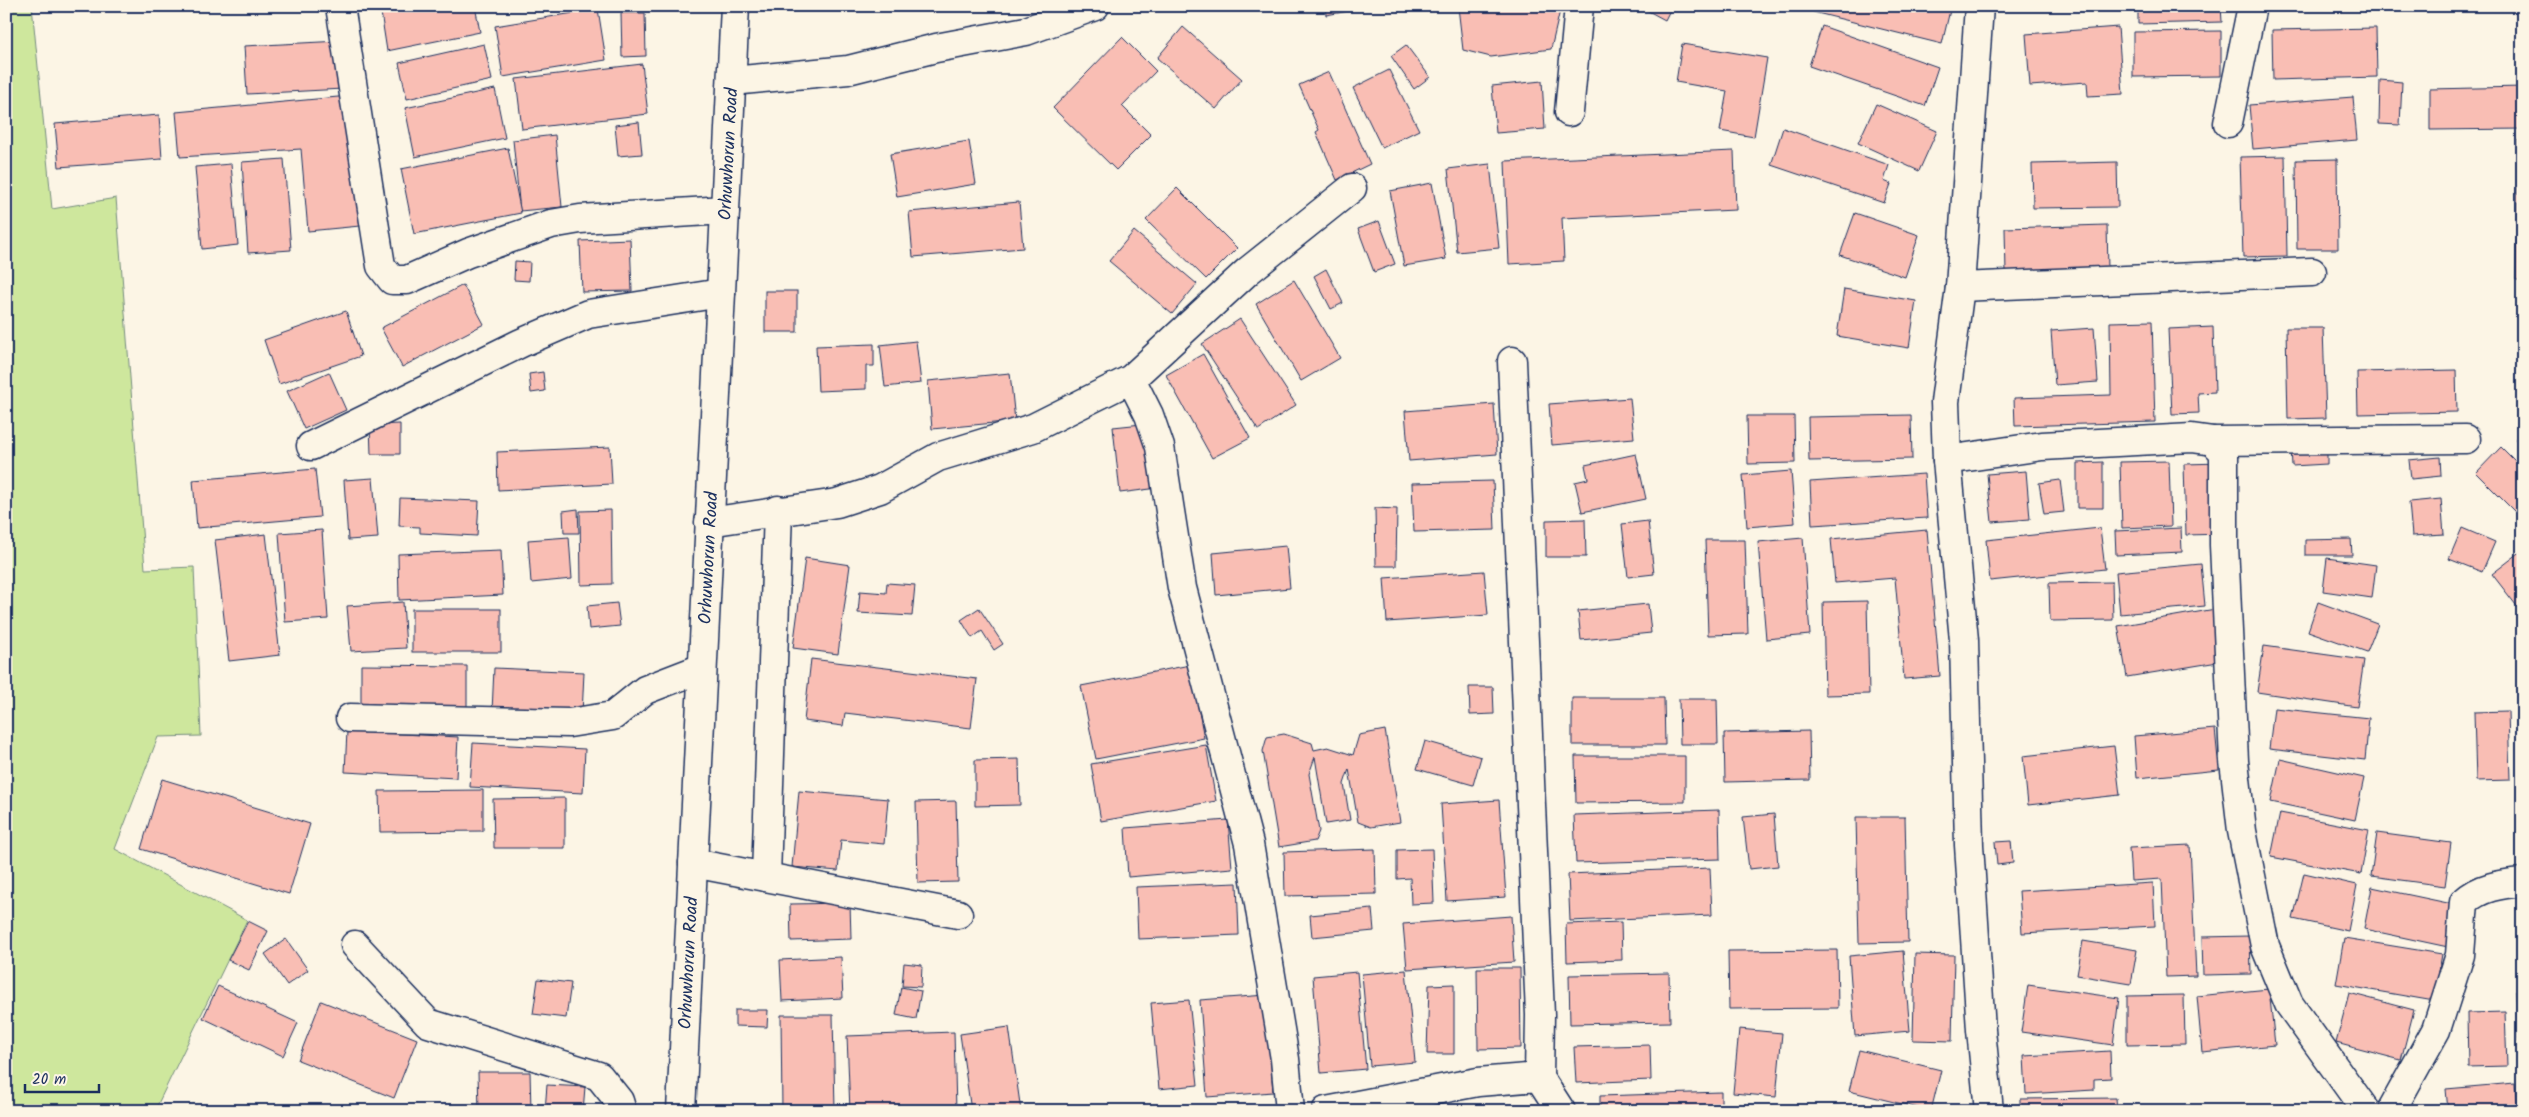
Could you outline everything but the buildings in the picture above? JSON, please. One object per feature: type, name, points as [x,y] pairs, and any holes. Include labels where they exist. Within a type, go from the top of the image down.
[{"type":"street","points":[[340,6],[381,266],[392,280],[407,280],[468,253],[551,224],[580,219],[725,210]]},
{"type":"street","name":"Orhuwhorun Road","points":[[680,1111],[735,6]]},
{"type":"street","points":[[732,81],[848,70],[936,48],[1026,31],[1095,6]]},
{"type":"street","points":[[1569,112],[1578,6]]},
{"type":"street","points":[[1979,6],[1960,287],[1945,402],[1947,460],[1964,640],[1969,845],[1981,1030],[1989,1111]]},
{"type":"street","points":[[2228,124],[2252,6]]},
{"type":"street","points":[[710,522],[778,510],[837,503],[880,489],[938,457],[1033,428],[1131,379],[1248,271],[1352,188]]},
{"type":"street","points":[[1960,287],[2312,272]]},
{"type":"street","points":[[310,446],[521,342],[588,314],[721,293]]},
{"type":"street","points":[[1512,361],[1540,1015],[1539,1077],[1561,1111]]},
{"type":"street","points":[[1131,379],[1149,415],[1160,447],[1182,588],[1249,844],[1285,1058],[1290,1111]]},
{"type":"street","points":[[1947,460],[2042,446],[2192,438],[2213,441],[2466,439]]},
{"type":"street","points":[[2213,441],[2224,452],[2224,545],[2234,761],[2242,831],[2266,946],[2289,1004],[2366,1111]]},
{"type":"street","points":[[766,877],[778,510]]},
{"type":"street","points":[[350,718],[569,723],[613,716],[645,690],[702,668]]},
{"type":"street","points":[[693,862],[958,914]]},
{"type":"street","points":[[2391,1111],[2436,1030],[2460,955],[2464,902],[2475,892],[2505,883],[2523,882]]},
{"type":"street","points":[[356,945],[428,1023],[599,1076],[619,1101],[622,1111]]},
{"type":"street","points":[[1326,1111],[1478,1082],[1539,1077]]},
{"type":"green space","points":[[6,6],[32,6],[52,209],[116,198],[145,569],[194,567],[201,736],[158,737],[115,849],[247,920],[155,1110],[149,1111],[6,1111]]}]
